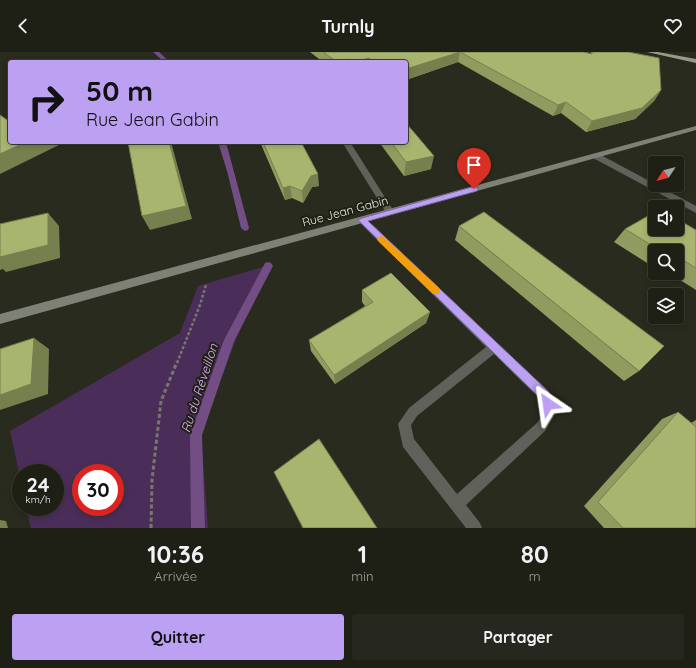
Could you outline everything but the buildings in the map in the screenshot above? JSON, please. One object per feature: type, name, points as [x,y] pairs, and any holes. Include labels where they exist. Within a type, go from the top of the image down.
[{"type":"main road","points":[[650,52],[696,61]]},
{"type":"street","name":"Rue Jean Gabin","points":[[0,319],[696,128]]},
{"type":"street","points":[[347,144],[390,212]]},
{"type":"street","points":[[596,156],[696,210]]},
{"type":"street","points":[[362,220],[545,396],[550,413],[541,426],[456,504]]},
{"type":"street","points":[[475,528],[408,442],[404,424],[413,412],[494,347]]},
{"type":"path","points":[[151,528],[152,480],[161,401],[200,305],[207,283],[203,263]]},
{"type":"shaded area","points":[[270,265],[235,342],[201,433],[208,528],[31,528],[28,516],[64,516],[64,464],[17,464],[10,431],[180,333],[198,286]]},
{"type":"waterway","name":"Ru du Réveillon","points":[[156,52],[165,60]]},
{"type":"waterway","name":"Ru du Réveillon","points":[[223,144],[245,228]]},
{"type":"waterway","name":"Ru du Réveillon","points":[[198,528],[196,435],[229,340],[268,266]]},
{"type":"slow traffic","points":[[381,239],[436,291]]},
{"type":"route","points":[[474,189],[362,220],[545,396],[548,404]]}]
